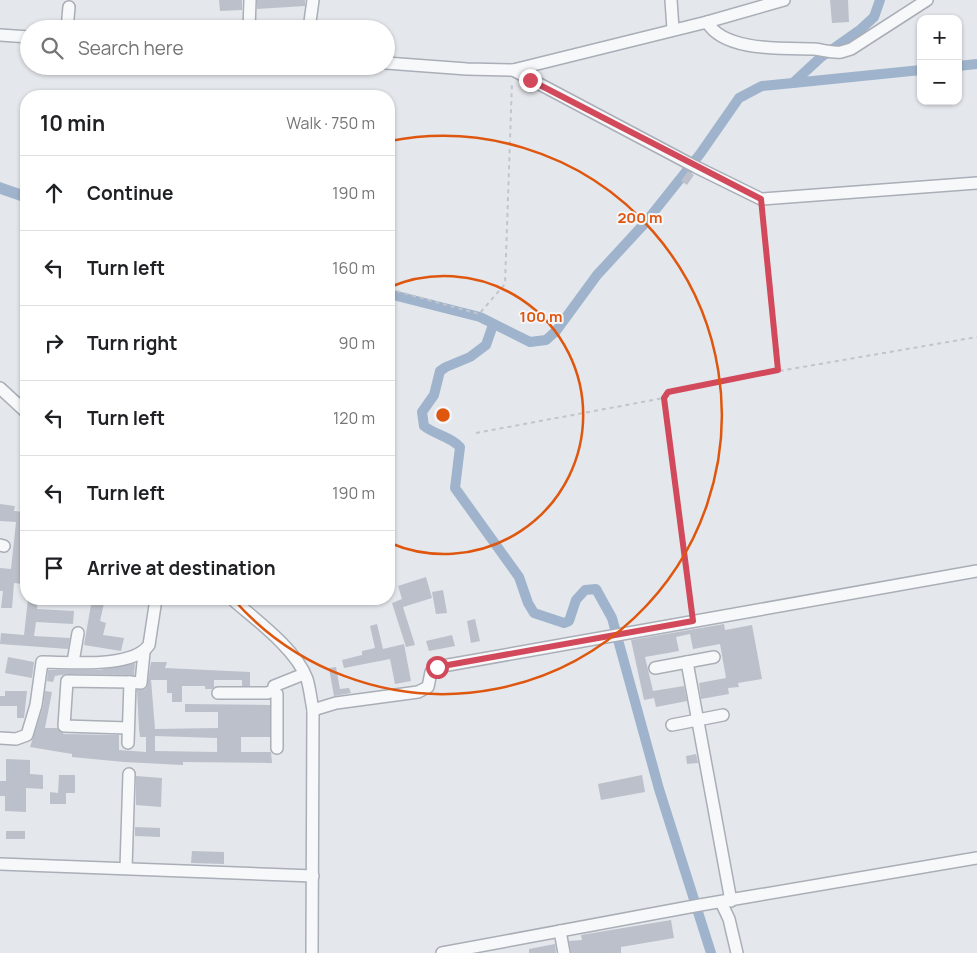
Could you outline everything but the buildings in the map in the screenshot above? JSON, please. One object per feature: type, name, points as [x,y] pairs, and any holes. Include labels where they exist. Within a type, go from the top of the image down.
[{"type":"street","points":[[249,20],[250,0]]},
{"type":"street","points":[[310,20],[312,0]]},
{"type":"street","points":[[671,0],[673,29]]},
{"type":"street","points":[[395,64],[513,70],[706,22],[784,0]]},
{"type":"street","points":[[706,22],[712,30],[722,37],[767,48],[841,52],[851,49],[927,0]]},
{"type":"street","points":[[68,20],[69,7]]},
{"type":"street","points":[[0,34],[20,36]]},
{"type":"street","points":[[513,70],[696,167],[761,199],[977,183]]},
{"type":"street","points":[[0,388],[20,406]]},
{"type":"street","points":[[313,710],[336,703],[418,692],[428,687],[431,672],[437,667],[977,571]]},
{"type":"street","points":[[128,728],[64,726],[67,682],[141,682],[144,652],[149,645],[155,605]]},
{"type":"street","points":[[239,605],[275,637],[304,674],[313,710],[312,953]]},
{"type":"street","points":[[73,662],[78,633]]},
{"type":"street","points":[[0,738],[16,739],[27,735],[36,705],[42,662],[104,662],[144,652]]},
{"type":"street","points":[[655,668],[714,657]]},
{"type":"street","points":[[687,662],[707,762],[726,902],[737,953]]},
{"type":"street","points":[[273,691],[274,686],[304,674]]},
{"type":"street","points":[[128,743],[130,682]]},
{"type":"street","points":[[218,693],[267,693],[273,691]]},
{"type":"street","points":[[273,691],[277,694],[277,748]]},
{"type":"street","points":[[672,725],[723,715]]},
{"type":"street","points":[[126,868],[129,774]]},
{"type":"street","points":[[442,953],[700,905],[977,858]]},
{"type":"street","points":[[0,864],[313,876]]},
{"type":"street","points":[[560,931],[564,953]]},
{"type":"path","points":[[395,291],[479,314],[505,284],[513,70]]},
{"type":"path","points":[[761,199],[778,370]]},
{"type":"path","points":[[693,621],[664,398],[668,392],[778,370],[977,337]]},
{"type":"path","points":[[476,433],[664,398]]},
{"type":"water","points":[[0,182],[20,189],[20,201],[0,194]]},
{"type":"waterway","points":[[395,296],[480,317],[530,342],[546,340],[556,331],[597,275],[645,223],[700,154],[739,98],[762,86],[793,83],[820,58],[861,29],[874,17],[880,0]]},
{"type":"waterway","points":[[962,66],[977,64]]},
{"type":"waterway","points":[[793,83],[917,70]]},
{"type":"waterway","points":[[493,325],[486,345],[470,357],[440,371],[434,395],[422,412],[424,426],[452,440],[460,447],[455,488],[519,577],[528,603],[534,613],[564,623],[569,621],[576,600],[585,590],[596,589],[612,618],[659,789],[711,953]]},
{"type":"route","points":[[437,667],[693,621],[664,398],[668,392],[686,387],[778,370],[761,199],[530,80]]}]
